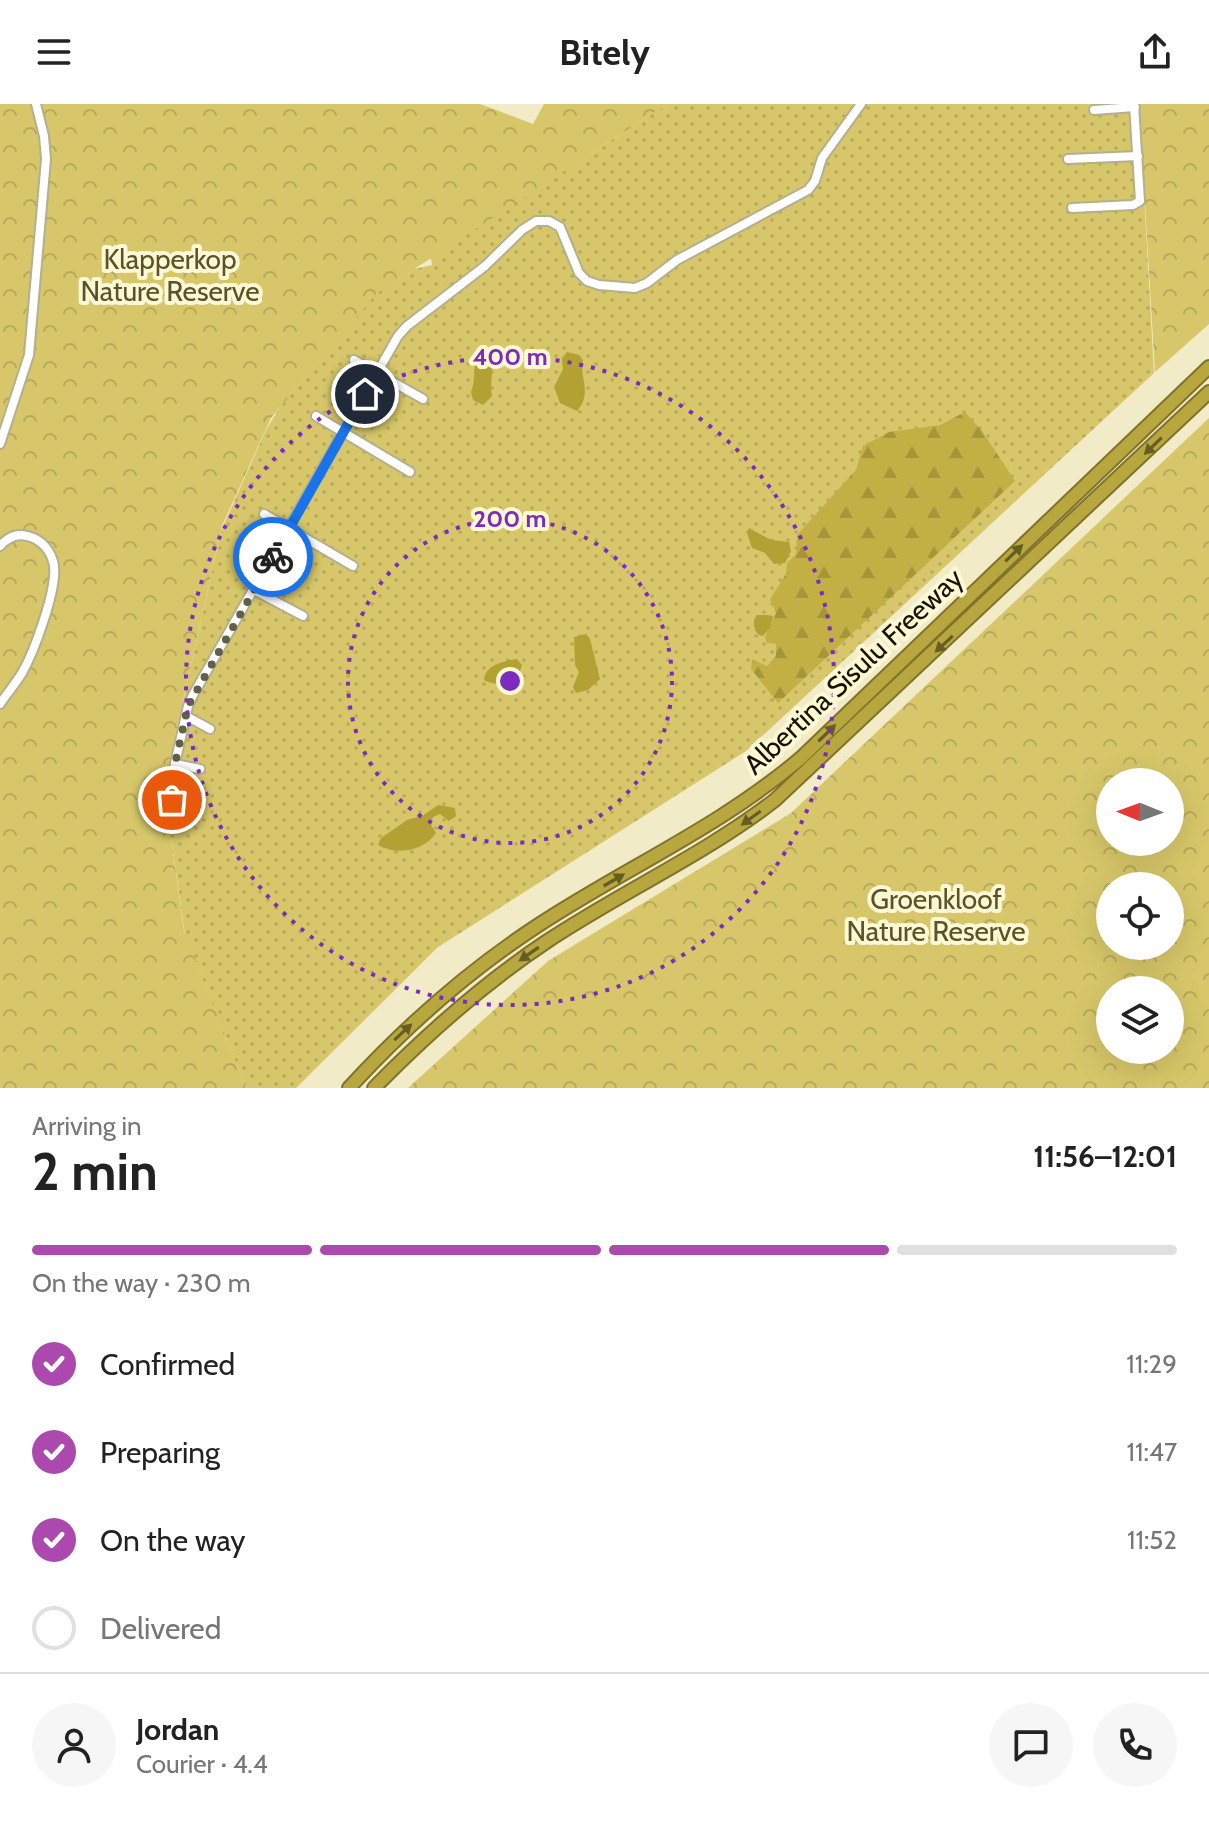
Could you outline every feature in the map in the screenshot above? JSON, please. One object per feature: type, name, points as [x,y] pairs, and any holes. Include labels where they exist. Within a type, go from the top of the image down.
[{"type":"highway","name":"Albertina Sisulu Freeway","points":[[349,1088],[383,1051],[429,1009],[537,925],[767,788],[1209,367]]},
{"type":"highway","name":"Albertina Sisulu Freeway","points":[[374,1088],[425,1036],[515,963],[582,919],[719,840],[775,800],[1209,392]]},
{"type":"street","points":[[0,444],[19,393],[33,324],[46,159],[36,104]]},
{"type":"street","points":[[178,809],[169,790],[193,695],[402,331],[485,266],[527,226],[547,220],[557,224],[564,233],[579,273],[587,281],[617,288],[640,287],[672,263],[808,190],[814,184],[823,155],[861,104]]},
{"type":"street","points":[[1072,208],[1137,203],[1140,197],[1134,106],[1094,110]]},
{"type":"street","points":[[1068,159],[1138,156]]},
{"type":"street","points":[[354,360],[423,399]]},
{"type":"street","points":[[316,416],[410,472]]},
{"type":"street","points":[[264,514],[353,566]]},
{"type":"street","points":[[0,546],[13,536],[36,539],[49,551],[54,575],[32,652],[0,704]]},
{"type":"street","points":[[254,590],[303,616]]},
{"type":"street","points":[[186,716],[210,729]]},
{"type":"street","points":[[175,764],[200,769]]},
{"type":"green space","name":"Klapperkop Nature Reserve","points":[[0,104],[480,104],[533,124],[544,104],[667,104],[376,294],[271,418],[222,526],[164,786],[184,931],[246,1088],[0,1088]]},
{"type":"green space","points":[[667,104],[1139,104],[1154,373],[746,751],[438,947],[296,1088],[246,1088],[185,935],[164,787],[221,531],[266,430],[280,407],[375,294],[414,269],[432,265],[429,258]]},
{"type":"green space","points":[[1139,104],[1209,104],[1209,324],[1155,372]]},
{"type":"green space","points":[[965,412],[982,431],[1015,481],[778,703],[751,669],[752,659],[767,666],[776,656],[776,644],[767,643],[765,637],[776,613],[770,599],[786,574],[787,563],[796,554],[797,535],[856,470],[863,446],[889,432],[940,425]]},
{"type":"green space","name":"Groenkloof Nature Reserve","points":[[1209,418],[1209,1088],[408,1088],[548,961],[791,813]]},
{"type":"shaded area","points":[[485,350],[492,366],[492,396],[483,405],[473,400],[471,392],[476,360],[480,351]]},
{"type":"shaded area","points":[[567,352],[579,355],[583,360],[585,392],[577,411],[560,403],[554,387],[563,369],[562,358]]},
{"type":"shaded area","points":[[749,528],[771,540],[789,542],[791,551],[785,563],[774,564],[765,553],[752,548],[747,533]]},
{"type":"shaded area","points":[[757,615],[773,616],[770,628],[763,636],[759,635],[754,628],[754,620]]},
{"type":"shaded area","points":[[586,634],[600,679],[588,690],[576,693],[573,687],[579,672],[575,665],[574,637]]},
{"type":"shaded area","points":[[517,659],[522,665],[522,685],[484,680],[491,667]]},
{"type":"shaded area","points":[[438,805],[455,808],[456,816],[449,821],[440,814],[433,817],[431,825],[436,833],[424,844],[401,851],[378,845],[381,838],[407,820],[422,816]]},
{"type":"way so far","points":[[172,800],[170,786],[188,706],[273,557]]},
{"type":"route","points":[[273,557],[365,394]]}]
